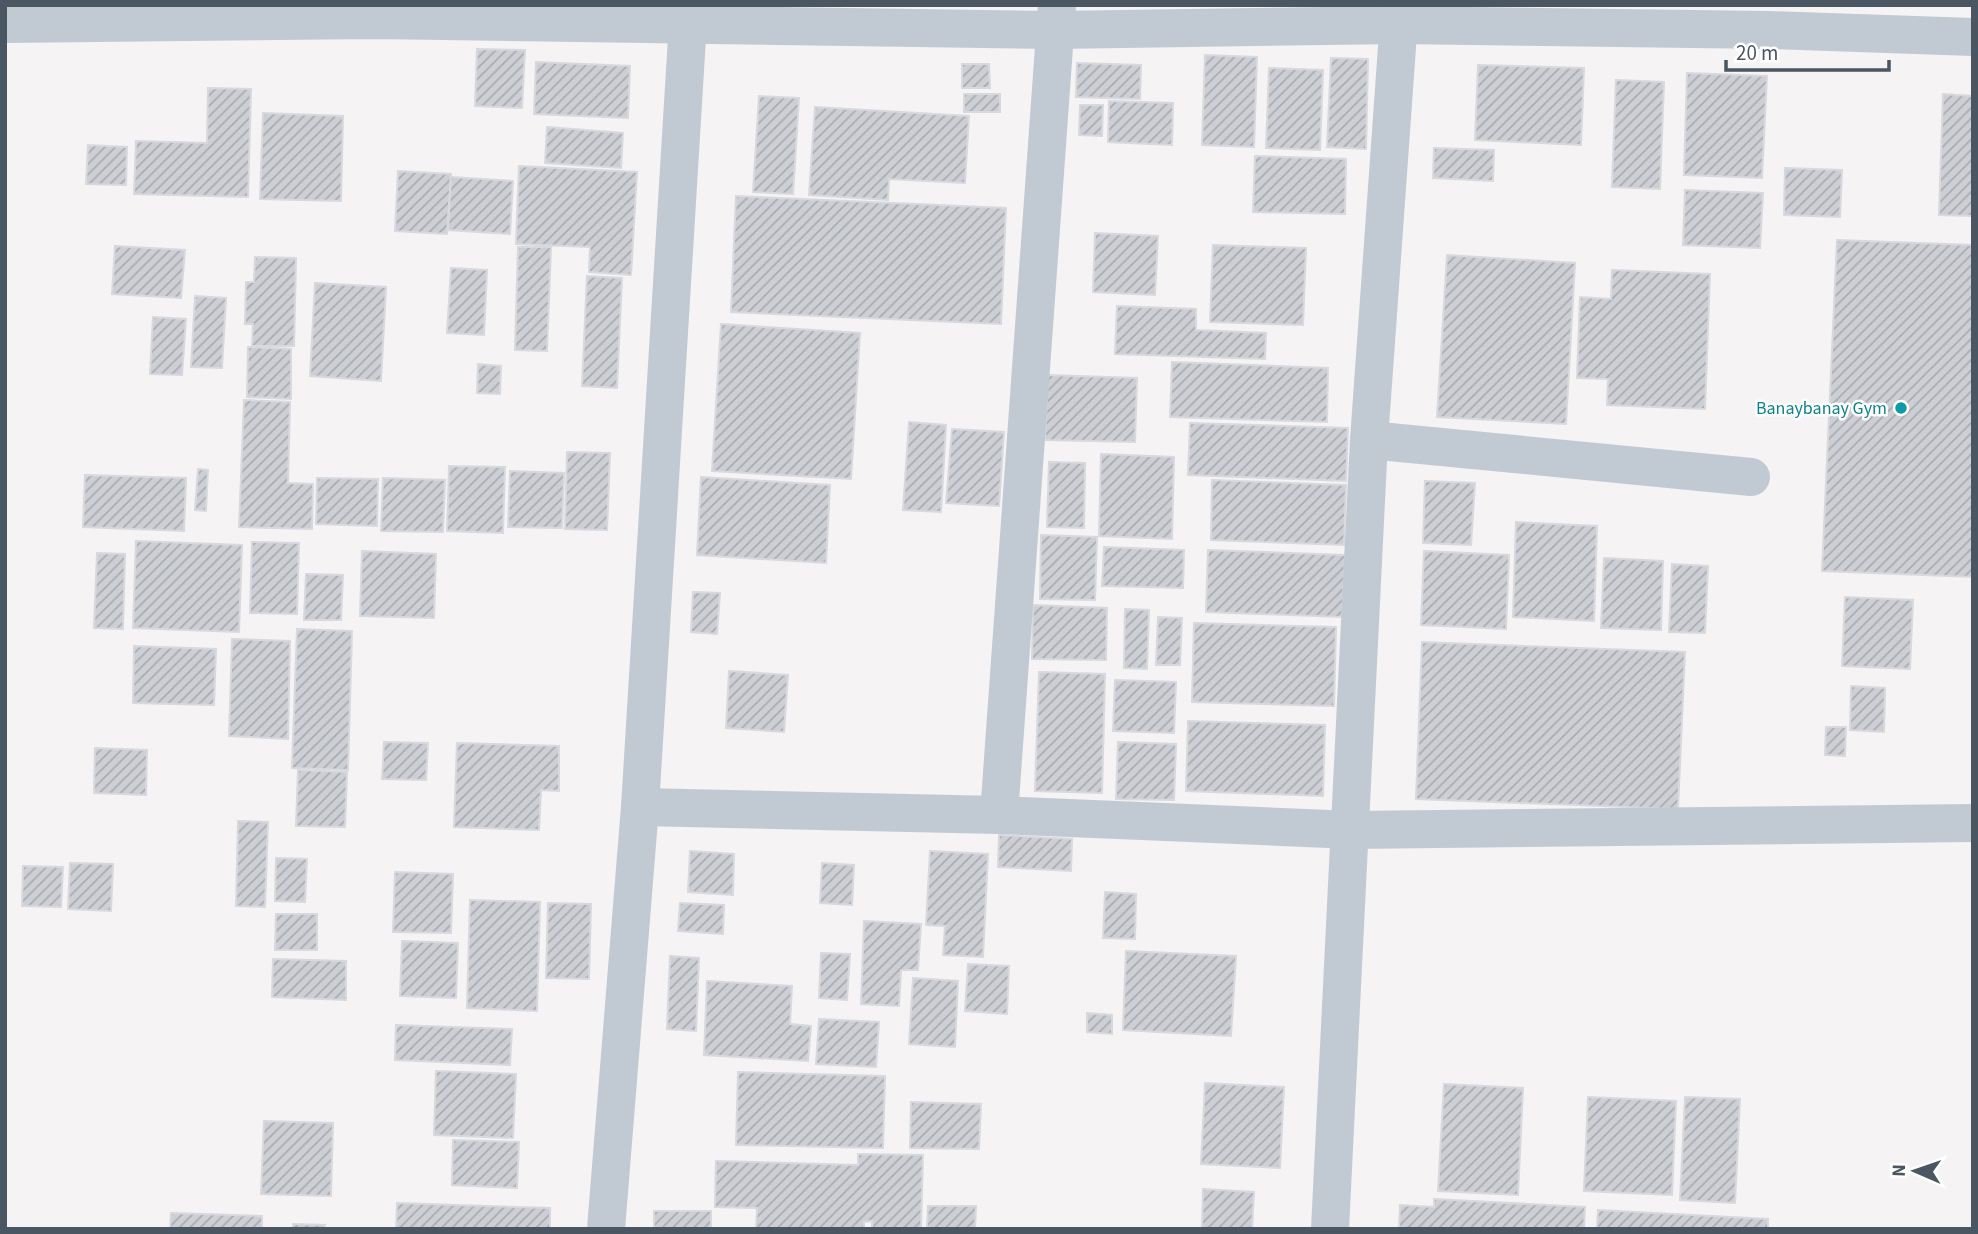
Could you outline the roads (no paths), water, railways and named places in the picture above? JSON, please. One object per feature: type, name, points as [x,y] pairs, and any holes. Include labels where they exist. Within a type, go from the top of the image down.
[{"type":"street","points":[[606,1229],[640,807],[689,15]]},
{"type":"street","points":[[5,24],[689,15],[1056,18],[1399,15],[1973,37]]},
{"type":"street","points":[[1330,1229],[1352,830],[1369,440],[1399,15]]},
{"type":"street","points":[[999,815],[1056,18]]},
{"type":"street","points":[[1369,440],[1751,477]]},
{"type":"street","points":[[640,807],[999,815],[1352,830],[1973,823]]},
{"type":"place","name":"Banaybanay Gym","points":[[1901,408]]}]
